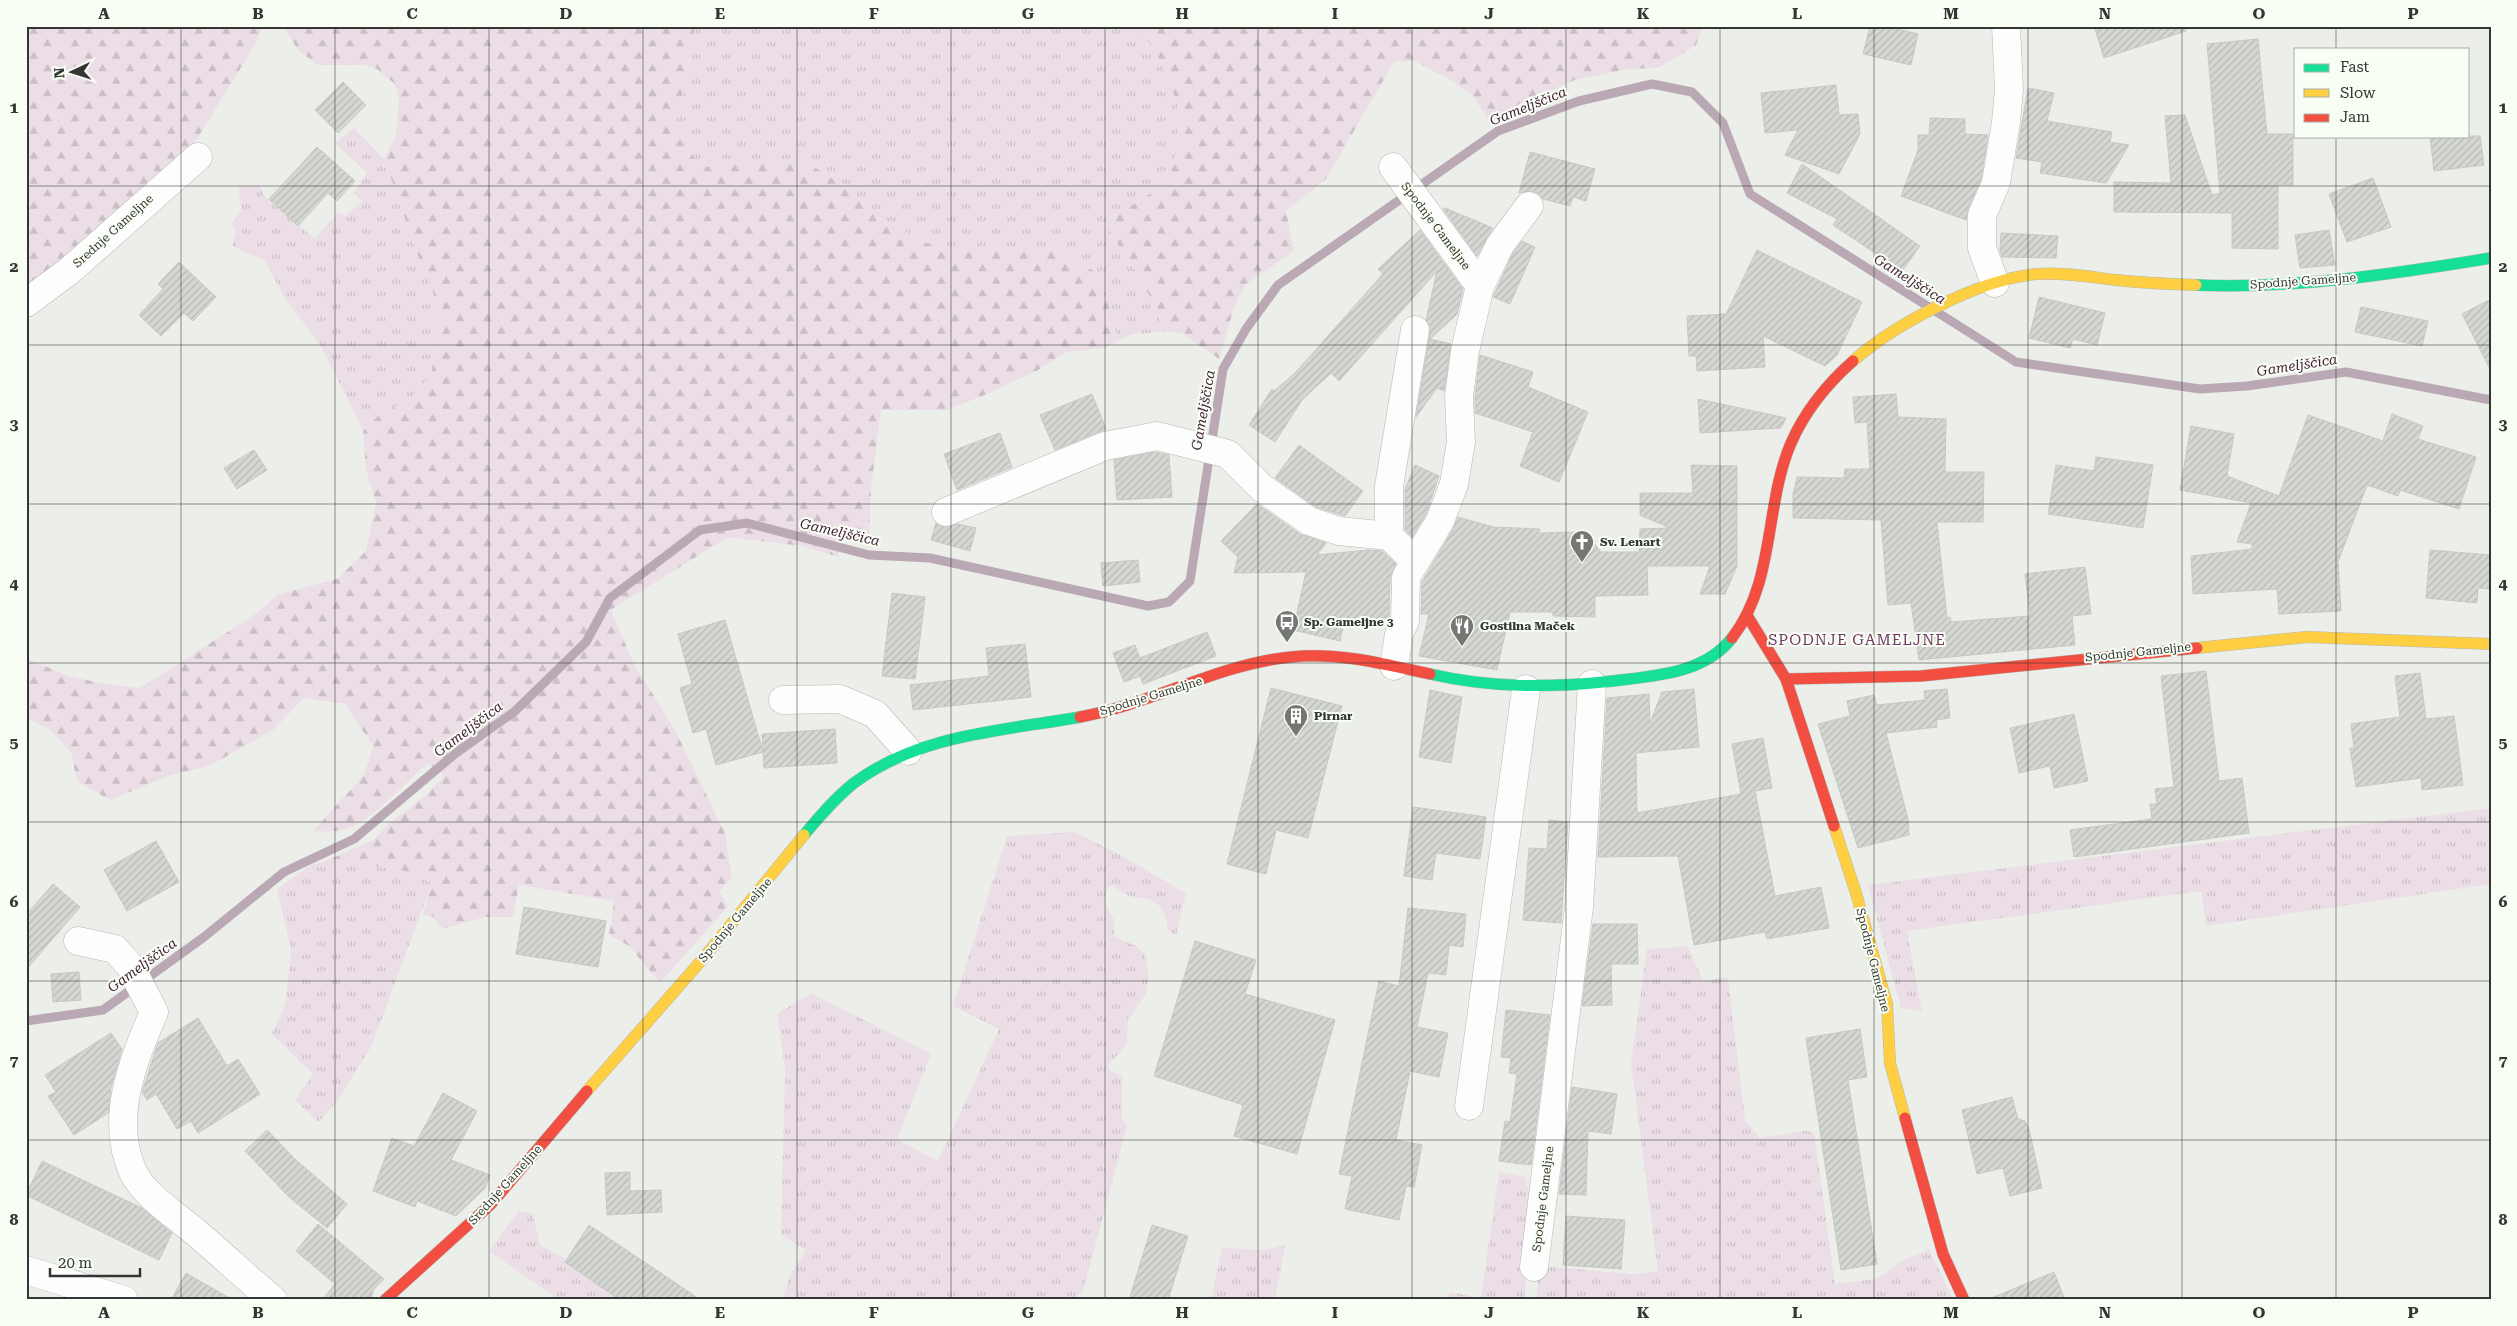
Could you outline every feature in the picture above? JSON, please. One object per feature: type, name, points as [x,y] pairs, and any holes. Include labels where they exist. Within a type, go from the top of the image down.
[{"type":"street","points":[[1995,284],[1982,248],[1982,215],[1996,184],[2006,122],[2008,90],[2006,26]]},
{"type":"street","name":"Srednje Gameljne","points":[[26,303],[69,271],[198,157]]},
{"type":"street","name":"Spodnje Gameljne","points":[[1397,173],[1480,286]]},
{"type":"street","name":"Spodnje Gameljne","points":[[1394,666],[1399,634],[1405,621],[1406,577],[1414,560],[1440,521],[1454,484],[1461,442],[1459,396],[1465,351],[1480,286],[1500,244],[1529,206]]},
{"type":"street","name":"Spodnje Gameljne","points":[[575,1104],[738,918],[837,798],[864,776],[908,751],[956,736],[1087,716],[1252,664],[1300,656],[1341,658],[1394,666],[1458,680],[1526,689],[1592,684],[1660,675],[1699,664],[1719,651],[1736,636],[1748,617],[1763,574],[1778,481],[1789,448],[1806,412],[1828,382],[1887,334],[1925,312],[1995,284],[2029,274],[2067,274],[2140,281],[2262,286],[2324,282],[2491,258]]},
{"type":"street","points":[[1390,536],[1390,486],[1416,330]]},
{"type":"street","points":[[946,512],[1105,446],[1157,436],[1228,454],[1262,488],[1309,521],[1339,531],[1390,536],[1414,560]]},
{"type":"street","name":"Spodnje Gameljne","points":[[1748,617],[1786,679],[1856,893],[1887,1004],[1890,1063],[1929,1210],[1943,1254],[1964,1300]]},
{"type":"street","name":"Spodnje Gameljne","points":[[1786,679],[1921,676],[2306,637],[2491,644]]},
{"type":"street","name":"Spodnje Gameljne","points":[[1534,1268],[1579,907],[1592,684]]},
{"type":"street","points":[[1469,1106],[1526,689]]},
{"type":"street","points":[[783,700],[840,699],[875,714],[908,751]]},
{"type":"street","points":[[78,941],[115,949],[130,966],[154,1012],[132,1062],[125,1101],[123,1127],[134,1173],[151,1195],[273,1300]]},
{"type":"street","name":"Srednje Gameljne","points":[[385,1300],[403,1281],[468,1226],[498,1197],[575,1104]]},
{"type":"street","points":[[26,1270],[124,1300]]},
{"type":"green space","points":[[26,26],[263,26],[253,48],[190,150],[26,291]]},
{"type":"green space","points":[[283,26],[695,26],[676,126],[682,139],[701,167],[797,161],[816,168],[848,189],[877,217],[927,243],[973,251],[1029,247],[1055,249],[1094,271],[1108,303],[1118,340],[1106,348],[1067,352],[1038,370],[992,392],[947,410],[881,410],[871,489],[869,543],[836,534],[839,557],[802,546],[728,537],[611,610],[633,662],[676,732],[725,833],[732,878],[719,891],[728,906],[660,983],[629,946],[609,935],[614,901],[519,885],[513,917],[485,917],[442,929],[434,917],[423,914],[432,883],[402,870],[328,860],[374,840],[387,825],[427,794],[444,776],[428,763],[379,808],[359,823],[337,831],[313,831],[364,775],[373,746],[345,704],[304,698],[273,730],[209,766],[168,776],[110,800],[77,781],[71,752],[50,730],[26,718],[26,658],[66,675],[99,683],[140,688],[254,615],[279,594],[337,579],[366,551],[376,503],[366,470],[363,431],[378,416],[410,399],[431,375],[437,336],[437,311],[432,287],[421,264],[384,159],[396,135],[399,100],[395,84],[377,69],[365,65],[318,65],[298,50]]},
{"type":"green space","points":[[695,26],[1139,26],[1163,66],[1178,105],[1179,145],[1167,183],[1115,216],[1108,232],[1126,255],[1141,279],[1164,332],[1133,334],[1118,340],[1108,303],[1029,247],[973,251],[927,243],[877,217],[848,189],[816,168],[797,161],[701,167],[682,139],[676,126]]},
{"type":"green space","points":[[1139,26],[1703,26],[1696,45],[1659,68],[1628,69],[1575,80],[1519,104],[1490,123],[1473,96],[1452,81],[1414,61],[1394,62],[1326,179],[1286,211],[1294,251],[1245,285],[1234,308],[1219,359],[1182,333],[1164,332],[1141,279],[1126,255],[1108,232],[1115,216],[1167,183],[1179,145],[1178,105],[1163,66]]},
{"type":"green space","points":[[354,128],[384,159],[421,264],[432,287],[437,311],[437,336],[431,375],[410,399],[378,416],[363,431],[321,346],[283,295],[265,261],[232,246],[236,233],[232,224],[241,209],[238,186],[260,185],[264,196],[315,239],[338,212],[346,216],[362,201],[354,193],[367,173],[335,143]]},
{"type":"green space","points":[[2491,808],[2491,884],[2206,926],[2201,891],[1907,931],[1922,1011],[1901,1008],[1868,885]]},
{"type":"green space","points":[[1074,832],[1113,851],[1186,893],[1176,935],[1168,930],[1165,915],[1160,906],[1153,901],[1130,896],[1121,892],[1113,885],[1107,888],[1106,905],[1115,922],[1113,928],[1115,937],[1136,946],[1145,954],[1149,977],[1146,994],[1128,1020],[1127,1042],[1108,1067],[1112,1072],[1122,1075],[1122,1119],[1127,1126],[1083,1292],[1071,1300],[781,1300],[791,1274],[806,1250],[781,1235],[785,1067],[777,1014],[811,993],[931,1054],[897,1139],[938,1161],[999,1029],[953,1006],[1007,836]]},
{"type":"green space","points":[[328,860],[402,870],[432,883],[372,1045],[336,1103],[318,1122],[295,1100],[313,1074],[272,1034],[285,1004],[291,950],[277,889],[311,865]]},
{"type":"green space","points":[[1688,946],[1703,981],[1728,977],[1745,1120],[1760,1138],[1804,1131],[1814,1132],[1835,1284],[1876,1279],[1902,1261],[1929,1249],[1953,1300],[1536,1300],[1540,1266],[1632,1274],[1658,1271],[1631,1064],[1647,949]]},
{"type":"green space","points":[[1499,1172],[1525,1177],[1532,1204],[1533,1219],[1524,1300],[1446,1300],[1450,1292],[1481,1298]]},
{"type":"green space","points":[[519,1211],[533,1214],[540,1245],[562,1257],[620,1300],[559,1300],[489,1251]]},
{"type":"green space","points":[[1285,1245],[1275,1300],[1211,1300],[1222,1248],[1265,1250]]},
{"type":"building","points":[[1870,26],[1886,26],[1918,34],[1911,65],[1863,54]]},
{"type":"building","points":[[2094,26],[2185,26],[2186,31],[2104,58]]},
{"type":"building","points":[[2258,39],[2267,134],[2293,134],[2293,185],[2278,185],[2278,249],[2232,248],[2232,213],[2114,212],[2114,182],[2171,183],[2165,116],[2185,115],[2212,195],[2220,193],[2207,44]]},
{"type":"building","points":[[343,82],[366,105],[338,133],[315,110]]},
{"type":"building","points":[[1836,85],[1839,115],[1858,114],[1860,134],[1839,174],[1785,155],[1798,130],[1765,133],[1761,93]]},
{"type":"building","points":[[2028,88],[2054,93],[2047,121],[2112,132],[2110,142],[2129,145],[2106,183],[2040,173],[2042,162],[2016,158]]},
{"type":"building","points":[[1930,118],[1965,119],[1965,134],[1988,135],[1981,179],[1968,209],[1966,220],[1901,196],[1918,150],[1918,135],[1929,135]]},
{"type":"building","points":[[2470,136],[2480,136],[2484,165],[2434,171],[2430,138],[2470,138]]},
{"type":"building","points":[[317,147],[355,181],[337,201],[328,193],[298,226],[269,199]]},
{"type":"building","points":[[1530,152],[1595,169],[1586,201],[1573,197],[1570,206],[1543,199],[1538,193],[1531,191],[1519,193]]},
{"type":"building","points":[[1802,164],[1920,246],[1902,271],[1833,225],[1837,219],[1787,193]]},
{"type":"building","points":[[2373,178],[2391,227],[2347,242],[2329,194]]},
{"type":"building","points":[[1445,208],[1493,228],[1477,256],[1443,209]]},
{"type":"building","points":[[1420,230],[1463,289],[1457,314],[1430,339],[1451,344],[1444,391],[1437,388],[1416,417],[1430,333],[1426,320],[1437,271],[1339,381],[1331,373],[1302,400],[1275,442],[1249,425],[1272,389],[1274,391],[1295,373],[1383,274],[1378,269]]},
{"type":"building","points":[[2329,230],[2335,265],[2300,268],[2295,235]]},
{"type":"building","points":[[2001,233],[2058,236],[2056,258],[2002,257],[2000,251]]},
{"type":"building","points":[[1522,241],[1535,247],[1510,304],[1493,297],[1513,253]]},
{"type":"building","points":[[1757,250],[1862,302],[1837,355],[1825,366],[1763,336],[1765,367],[1697,371],[1696,356],[1689,356],[1687,316],[1726,314]]},
{"type":"building","points":[[179,262],[216,297],[193,321],[184,313],[161,336],[139,315],[163,289],[158,284]]},
{"type":"building","points":[[2039,297],[2105,313],[2097,345],[2073,339],[2070,348],[2029,338]]},
{"type":"building","points":[[2491,299],[2491,371],[2462,314]]},
{"type":"building","points":[[2361,307],[2428,321],[2422,346],[2355,332]]},
{"type":"building","points":[[1480,355],[1533,372],[1528,387],[1588,412],[1559,482],[1520,466],[1533,432],[1475,413]]},
{"type":"building","points":[[1092,394],[1106,429],[1055,450],[1040,415]]},
{"type":"building","points":[[1896,394],[1898,417],[1946,419],[1945,472],[1984,472],[1983,522],[1937,522],[1947,618],[1950,617],[1951,622],[2030,616],[2025,574],[2085,567],[2091,614],[2072,616],[2075,645],[1919,660],[1911,603],[1888,605],[1881,520],[1793,518],[1793,494],[1797,477],[1844,478],[1845,469],[1870,469],[1867,422],[1855,423],[1853,397]]},
{"type":"building","points":[[1698,399],[1786,418],[1781,428],[1700,433]]},
{"type":"building","points":[[2392,414],[2423,426],[2418,439],[2476,457],[2459,509],[2400,490],[2398,496],[2367,485],[2338,562],[2341,611],[2279,614],[2277,589],[2193,594],[2191,556],[2252,549],[2252,544],[2237,542],[2251,503],[2180,490],[2191,426],[2234,434],[2227,476],[2279,496],[2308,415],[2383,441]]},
{"type":"building","points":[[1000,433],[1012,467],[957,490],[944,454]]},
{"type":"building","points":[[1299,445],[1363,491],[1345,516],[1316,507],[1275,478]]},
{"type":"building","points":[[254,450],[267,470],[237,489],[224,468]]},
{"type":"building","points":[[1155,452],[1169,455],[1172,497],[1117,500],[1114,460]]},
{"type":"building","points":[[2096,457],[2153,465],[2143,528],[2048,514],[2056,465],[2094,471]]},
{"type":"building","points":[[1415,465],[1439,476],[1426,514],[1412,537],[1405,529],[1405,489]]},
{"type":"building","points":[[1691,465],[1737,466],[1737,566],[1725,594],[1700,594],[1710,566],[1647,566],[1648,595],[1595,596],[1595,617],[1553,616],[1553,612],[1510,612],[1497,670],[1419,656],[1429,614],[1421,614],[1422,582],[1458,517],[1493,527],[1540,529],[1538,533],[1580,532],[1587,535],[1601,552],[1639,552],[1640,529],[1670,528],[1640,515],[1640,493],[1693,493]]},
{"type":"building","points":[[1257,504],[1300,534],[1326,543],[1317,555],[1368,550],[1382,551],[1396,564],[1390,577],[1389,618],[1344,622],[1340,641],[1293,630],[1307,568],[1305,572],[1234,573],[1238,557],[1221,541]]},
{"type":"building","points":[[936,523],[944,527],[958,524],[976,528],[970,551],[931,540]]},
{"type":"building","points":[[2430,550],[2491,555],[2491,589],[2478,588],[2477,603],[2426,598]]},
{"type":"building","points":[[1138,560],[1140,582],[1103,586],[1101,563]]},
{"type":"building","points":[[892,593],[925,597],[915,679],[882,676]]},
{"type":"building","points":[[725,620],[763,752],[716,765],[706,729],[693,733],[680,688],[692,684],[678,634]]},
{"type":"building","points":[[1207,632],[1216,656],[1143,684],[1140,676],[1124,682],[1113,653],[1135,645],[1140,658]]},
{"type":"building","points":[[1025,644],[1031,697],[913,710],[910,685],[989,676],[986,648]]},
{"type":"building","points":[[2206,671],[2219,781],[2242,778],[2249,833],[2074,857],[2070,830],[2152,819],[2150,804],[2157,804],[2155,789],[2174,787],[2161,676]]},
{"type":"building","points":[[2420,673],[2426,719],[2454,716],[2463,785],[2422,790],[2421,778],[2356,787],[2350,748],[2354,748],[2351,724],[2400,717],[2395,676]]},
{"type":"building","points":[[1271,688],[1342,706],[1308,838],[1276,830],[1266,874],[1227,864]]},
{"type":"building","points":[[1694,689],[1699,747],[1636,753],[1637,813],[1741,794],[1732,744],[1763,738],[1772,788],[1755,791],[1775,896],[1821,887],[1829,928],[1767,939],[1765,932],[1694,945],[1678,856],[1598,857],[1607,698],[1649,694],[1650,723],[1662,692]]},
{"type":"building","points":[[1947,689],[1950,718],[1936,720],[1937,727],[1886,733],[1908,819],[1909,835],[1858,848],[1818,724],[1850,716],[1847,701],[1874,695],[1877,705],[1925,700],[1924,691]]},
{"type":"building","points":[[1430,690],[1462,697],[1451,763],[1419,757]]},
{"type":"building","points":[[2074,714],[2088,781],[2054,788],[2050,766],[2019,773],[2010,728]]},
{"type":"building","points":[[835,729],[837,763],[764,768],[762,734]]},
{"type":"building","points":[[1413,807],[1486,817],[1480,859],[1436,853],[1432,880],[1404,876]]},
{"type":"building","points":[[1549,820],[1568,822],[1561,923],[1523,920],[1529,848],[1547,849]]},
{"type":"building","points":[[156,841],[179,882],[127,911],[104,870]]},
{"type":"building","points":[[53,884],[80,907],[26,970],[26,915]]},
{"type":"building","points":[[524,907],[606,921],[598,967],[516,954]]},
{"type":"building","points":[[1408,908],[1466,914],[1463,947],[1449,945],[1446,975],[1428,973],[1417,1027],[1448,1033],[1439,1077],[1410,1071],[1396,1140],[1422,1145],[1414,1187],[1406,1186],[1399,1220],[1345,1209],[1352,1176],[1339,1174],[1379,981],[1399,986]]},
{"type":"building","points":[[1593,924],[1637,924],[1638,964],[1611,964],[1612,1005],[1582,1006]]},
{"type":"building","points":[[1195,941],[1256,960],[1245,994],[1335,1020],[1297,1154],[1234,1136],[1243,1105],[1154,1076]]},
{"type":"building","points":[[79,972],[81,1000],[53,1002],[51,974]]},
{"type":"building","points":[[1506,1010],[1550,1015],[1531,1165],[1499,1161],[1505,1121],[1510,1122],[1517,1074],[1509,1073],[1511,1058],[1501,1057]]},
{"type":"building","points":[[198,1018],[227,1066],[238,1059],[260,1094],[198,1133],[191,1121],[177,1129],[156,1094],[147,1100],[142,1092],[158,1043]]},
{"type":"building","points":[[1860,1029],[1867,1077],[1848,1080],[1877,1264],[1841,1270],[1806,1038]]},
{"type":"building","points":[[111,1033],[122,1049],[111,1087],[108,1113],[74,1135],[48,1096],[56,1092],[45,1075]]},
{"type":"building","points":[[1572,1087],[1617,1094],[1611,1134],[1588,1131],[1586,1195],[1559,1194]]},
{"type":"building","points":[[443,1093],[477,1111],[451,1160],[490,1175],[485,1188],[456,1216],[417,1201],[415,1207],[373,1191],[392,1138],[414,1146]]},
{"type":"building","points":[[2012,1097],[2018,1119],[2025,1121],[2029,1129],[2042,1188],[2010,1196],[2003,1168],[1977,1174],[1962,1110]]},
{"type":"building","points":[[267,1130],[295,1159],[347,1204],[327,1228],[289,1197],[245,1151]]},
{"type":"building","points":[[42,1161],[142,1208],[172,1233],[159,1260],[26,1195]]},
{"type":"building","points":[[630,1172],[630,1191],[661,1190],[662,1212],[607,1215],[605,1173]]},
{"type":"building","points":[[1566,1216],[1625,1220],[1621,1269],[1563,1265]]},
{"type":"building","points":[[318,1224],[384,1279],[374,1289],[370,1300],[322,1300],[335,1284],[296,1251]]},
{"type":"building","points":[[589,1225],[701,1300],[620,1300],[565,1262]]},
{"type":"building","points":[[1152,1225],[1188,1236],[1168,1300],[1129,1300]]},
{"type":"building","points":[[2054,1272],[2065,1300],[1989,1300],[1989,1299]]},
{"type":"building","points":[[186,1273],[233,1300],[171,1300]]},
{"type":"waterway","name":"Gameljščica","points":[[26,1021],[103,1010],[204,937],[284,872],[354,839],[456,753],[514,712],[586,642],[610,598],[700,530],[747,523],[869,555],[930,558],[1148,606],[1169,602],[1190,581],[1223,369],[1246,329],[1278,285],[1498,131],[1579,101],[1652,84],[1692,92],[1723,123],[1750,194],[2016,362],[2200,389],[2247,386],[2346,372],[2491,400]]},
{"type":"traffic: fast","points":[[2196,285],[2270,285],[2344,279],[2418,270],[2491,258]]},
{"type":"traffic: fast","points":[[1430,674],[1475,682],[1543,686],[1629,679],[1661,675],[1693,666],[1721,650],[1732,638]]},
{"type":"traffic: fast","points":[[804,835],[834,801],[854,783],[879,767],[906,754],[962,737],[1080,717]]},
{"type":"traffic: slow","points":[[1853,361],[1891,332],[1939,306],[1990,284],[2014,278],[2037,274],[2057,274],[2136,282],[2196,285]]},
{"type":"traffic: slow","points":[[2197,648],[2307,637],[2491,644]]},
{"type":"traffic: slow","points":[[1834,826],[1856,893],[1887,1004],[1890,1063],[1905,1118]]},
{"type":"traffic: slow","points":[[587,1091],[701,961],[804,835]]},
{"type":"traffic: jam","points":[[1732,638],[1746,616],[1756,592],[1763,568],[1777,492],[1791,443],[1817,399],[1853,361]]},
{"type":"traffic: jam","points":[[1748,617],[1786,679],[1834,826]]},
{"type":"traffic: jam","points":[[1786,679],[1921,676],[2197,648]]},
{"type":"traffic: jam","points":[[1080,717],[1133,703],[1237,668],[1291,657],[1326,656],[1344,658],[1430,674]]},
{"type":"traffic: jam","points":[[385,1300],[491,1204],[587,1091]]},
{"type":"traffic: jam","points":[[1905,1118],[1943,1254],[1964,1300]]},
{"type":"place","name":"Sv. Lenart","points":[[1582,563]]},
{"type":"place","name":"Sp. Gameljne 3","points":[[1287,643]]},
{"type":"place","name":"Gostilna Maček","points":[[1462,647]]},
{"type":"place","name":"Pirnar","points":[[1296,737]]},
{"type":"district","name":"SPODNJE GAMELJNE","points":[[1857,640]]}]
